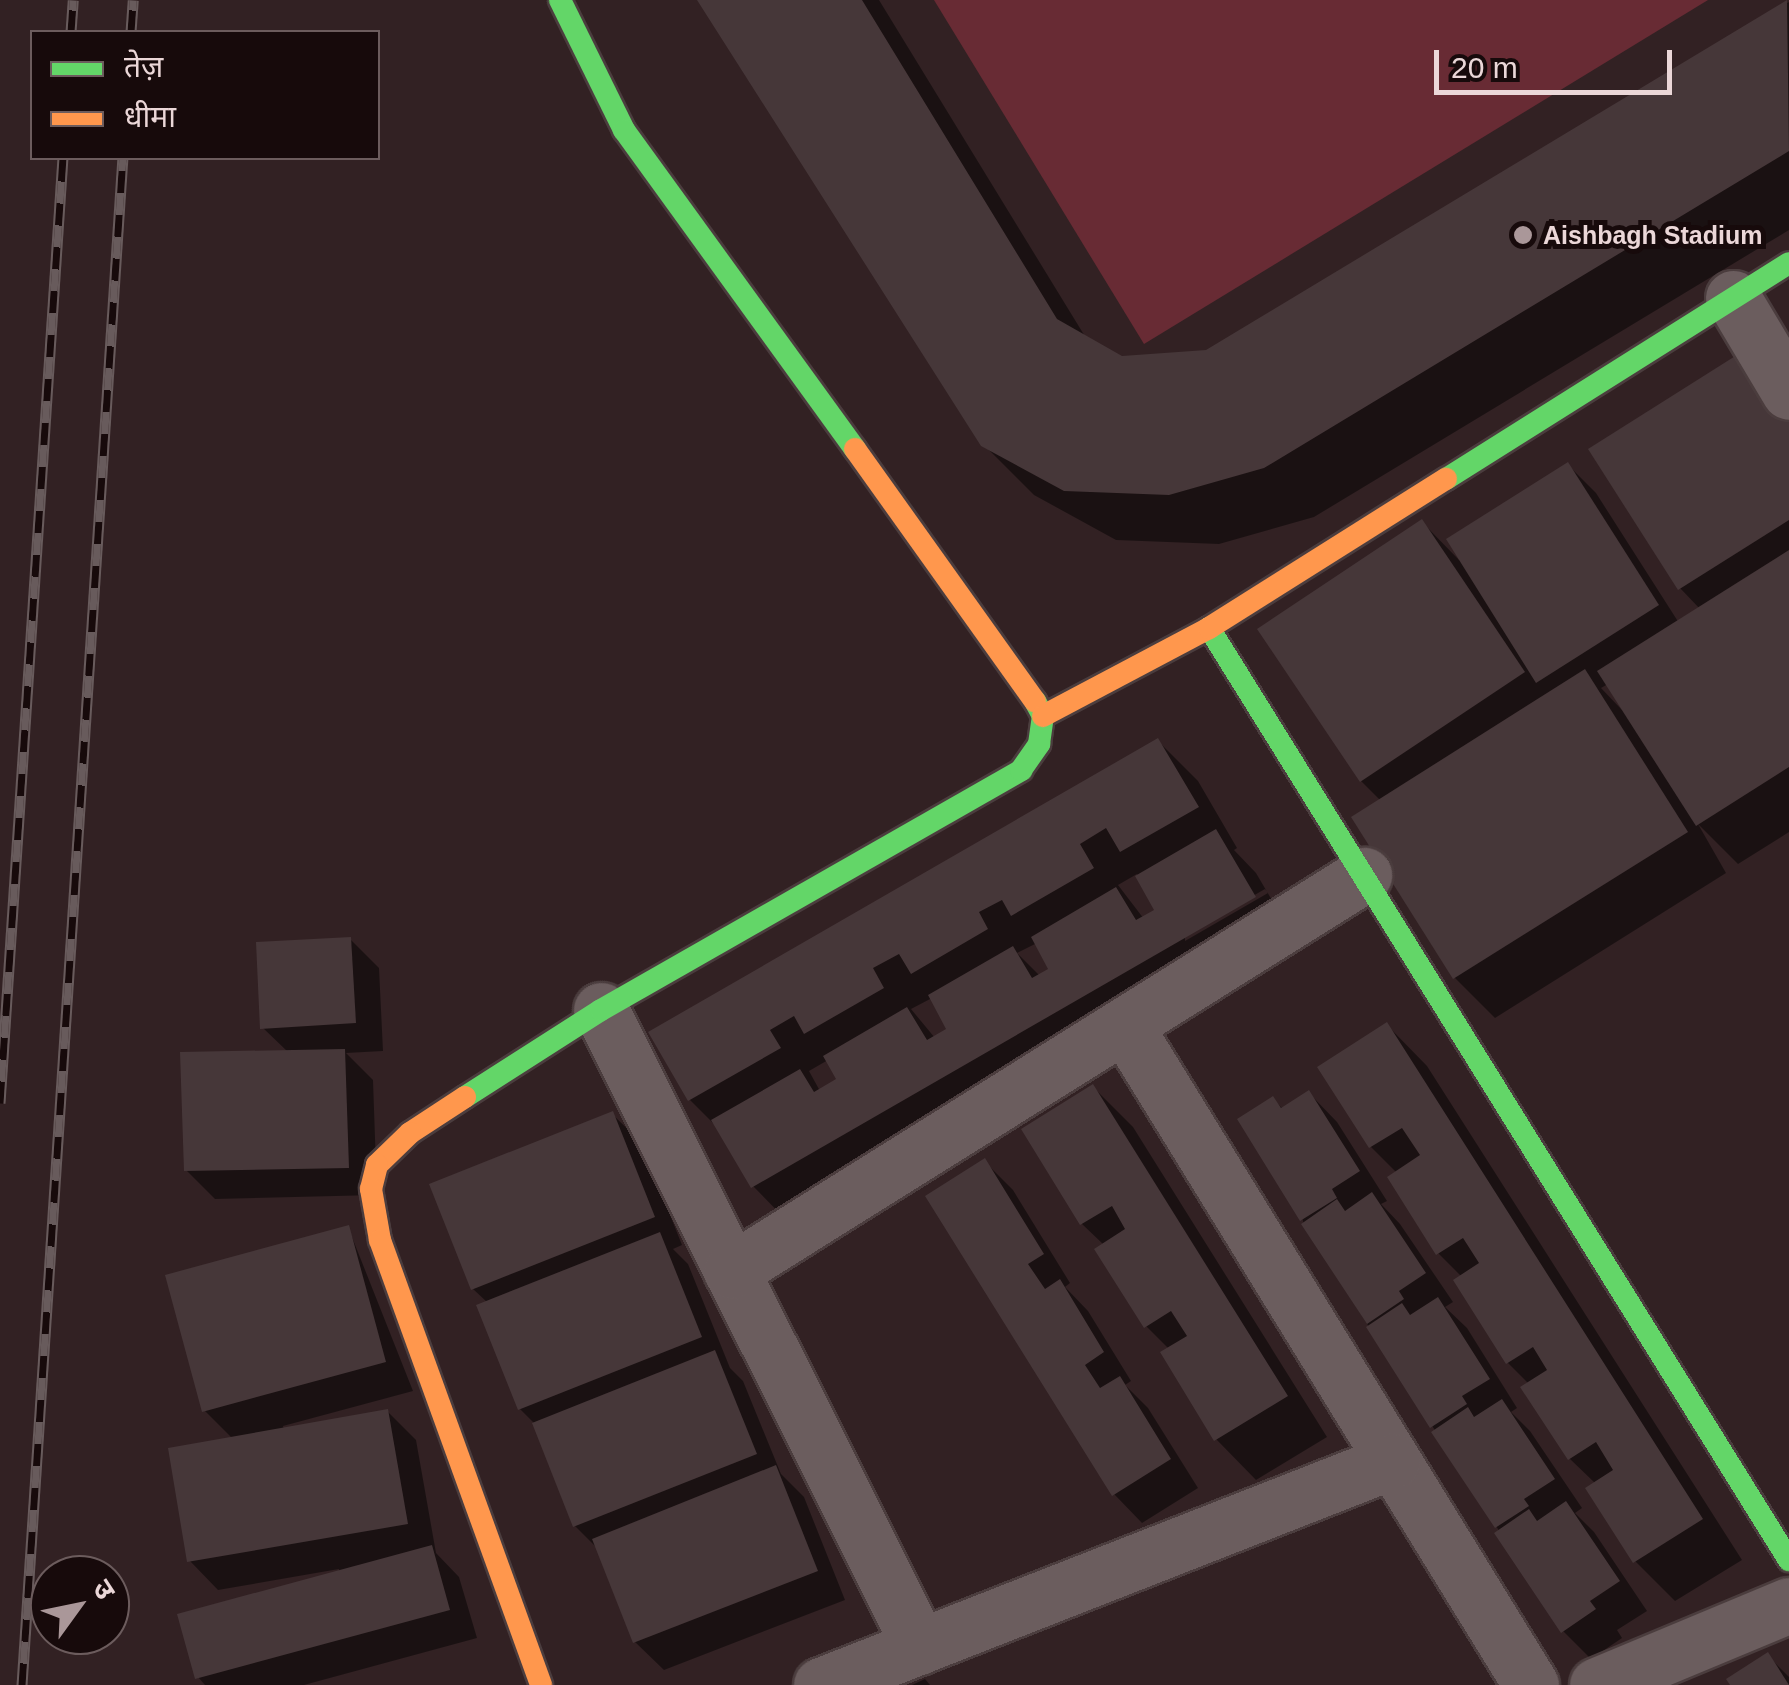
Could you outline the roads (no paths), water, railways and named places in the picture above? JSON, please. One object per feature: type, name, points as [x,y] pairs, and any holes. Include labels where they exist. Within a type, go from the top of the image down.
[{"type":"main road","points":[[540,1685],[380,1240],[370,1189],[378,1166],[410,1133],[601,1010],[1021,770],[1039,744],[1042,716],[1030,691],[624,130],[560,0]]},
{"type":"main road","points":[[1042,716],[1209,628],[1789,263]]},
{"type":"main road","points":[[1209,628],[1789,1560]]},
{"type":"street","points":[[1733,298],[1789,392]]},
{"type":"street","points":[[731,1271],[1364,875]]},
{"type":"street","points":[[601,1010],[920,1646]]},
{"type":"street","points":[[1125,1026],[1532,1685]]},
{"type":"street","points":[[821,1685],[1393,1461]]},
{"type":"street","points":[[1597,1685],[1789,1605]]},
{"type":"railway","points":[[71,30],[73,0]]},
{"type":"railway","points":[[131,30],[133,0]]},
{"type":"railway","points":[[0,1103],[63,160]]},
{"type":"railway","points":[[22,1685],[123,160]]},
{"type":"place","name":"Aishbagh Stadium","points":[[1523,235]]}]
